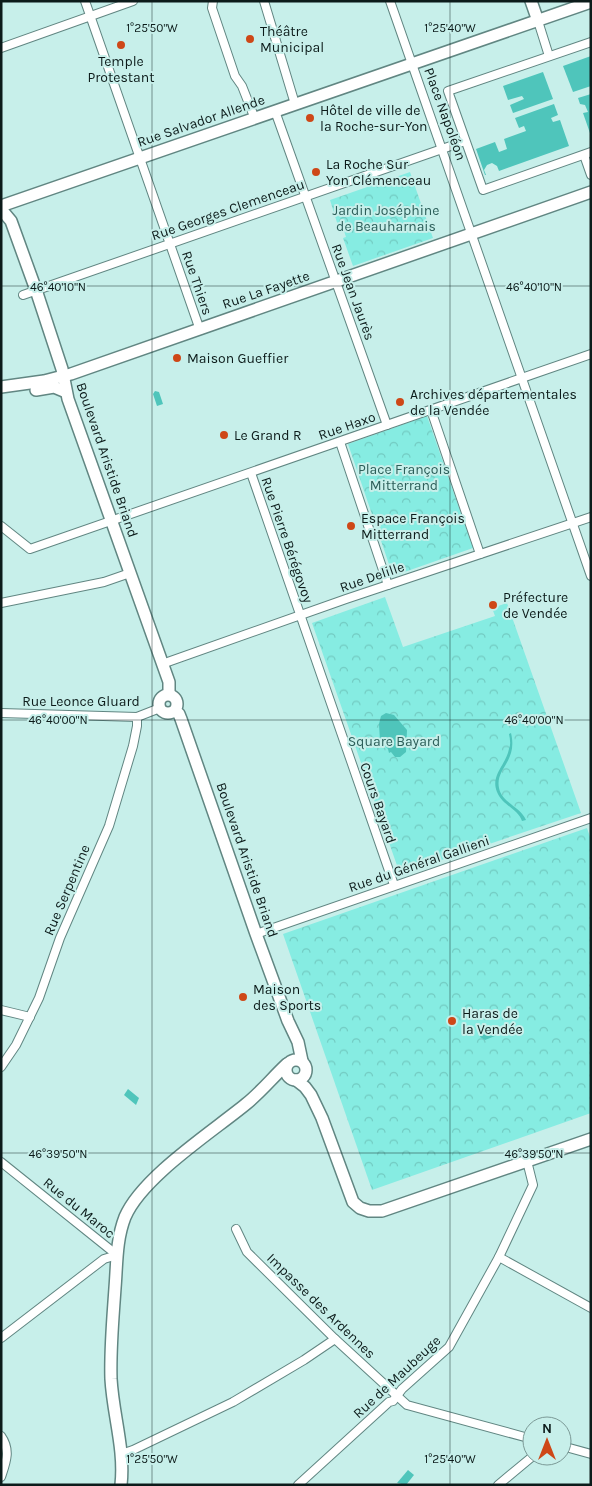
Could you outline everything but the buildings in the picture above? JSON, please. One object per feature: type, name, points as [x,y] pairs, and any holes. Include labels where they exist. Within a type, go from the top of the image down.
[{"type":"main road","points":[[530,1],[538,21]]},
{"type":"main road","name":"Place Napoléon","points":[[411,65],[591,2]]},
{"type":"main road","name":"Rue Salvador Allende","points":[[1,208],[411,65]]},
{"type":"main road","points":[[472,234],[591,192]]},
{"type":"main road","name":"Boulevard Aristide Briand","points":[[1,208],[11,221],[68,375],[66,392],[169,682],[169,694],[176,698],[178,703],[175,711],[182,719],[256,934],[288,1021],[298,1042],[297,1064],[316,1092],[322,1118]]},
{"type":"main road","name":"Rue La Fayette","points":[[1,388],[68,375],[472,234]]},
{"type":"main road","points":[[1,388],[24,393],[54,388],[66,392]]},
{"type":"main road","points":[[169,694],[162,696],[160,699],[160,708],[165,713],[175,711]]},
{"type":"main road","points":[[121,1485],[121,1454],[111,1381],[111,1350],[119,1236],[126,1216],[136,1199],[148,1185],[169,1166],[248,1102],[297,1064],[302,1078],[277,1084],[248,1102]]},
{"type":"main road","name":"Boulevard Aristide Briand","points":[[297,1064],[287,1074],[305,1087],[311,1095],[322,1118],[353,1202],[360,1208],[369,1211],[382,1211],[527,1161]]},
{"type":"main road","points":[[527,1161],[591,1139]]},
{"type":"street","name":"Rue Thiers","points":[[85,1],[200,330]]},
{"type":"street","points":[[1,48],[133,1]]},
{"type":"street","points":[[213,1],[212,8],[235,76],[242,86],[254,119]]},
{"type":"street","points":[[264,1],[295,104]]},
{"type":"street","points":[[390,1],[411,65]]},
{"type":"street","points":[[538,21],[549,56]]},
{"type":"street","name":"Place Napoléon","points":[[587,153],[483,190],[448,91],[591,42]]},
{"type":"street","name":"Place Napoléon","points":[[411,65],[591,576]]},
{"type":"street","name":"Rue Jean Jaurès","points":[[275,111],[387,425]]},
{"type":"street","name":"Rue Georges Clemenceau","points":[[23,295],[465,141]]},
{"type":"street","points":[[587,153],[591,175]]},
{"type":"street","name":"Rue Haxo","points":[[1,526],[30,549],[130,516],[591,354]]},
{"type":"street","points":[[431,410],[480,554]]},
{"type":"street","points":[[340,442],[388,585]]},
{"type":"street","name":"Rue Pierre Bérégovoy","points":[[251,473],[300,615]]},
{"type":"street","name":"Rue Delille","points":[[162,664],[591,516]]},
{"type":"street","points":[[1,604],[115,579],[130,573]]},
{"type":"street","name":"Cours Bayard","points":[[300,615],[394,885]]},
{"type":"street","name":"Rue Leonce Gluard","points":[[1,713],[137,716],[160,708]]},
{"type":"street","name":"Rue Serpentine","points":[[1,1067],[16,1045],[39,998],[60,938],[109,826],[133,746],[137,716]]},
{"type":"street","name":"Rue du Général Gallieni","points":[[256,934],[591,818]]},
{"type":"street","points":[[1,1010],[30,1017]]},
{"type":"street","name":"Rue de Maubeuge","points":[[298,1485],[449,1347],[498,1257],[533,1185],[527,1161]]},
{"type":"street","name":"Rue du Maroc","points":[[1,1162],[117,1255]]},
{"type":"street","name":"Impasse des Ardennes","points":[[236,1229],[248,1252],[335,1339],[407,1405],[522,1436]]},
{"type":"street","points":[[1,1338],[104,1259],[117,1255]]},
{"type":"street","points":[[498,1257],[591,1308]]},
{"type":"street","points":[[121,1454],[232,1402],[304,1360],[335,1339]]},
{"type":"street","points":[[1,1436],[8,1454],[1,1477]]},
{"type":"street","points":[[572,1449],[591,1454]]},
{"type":"street","points":[[498,1485],[522,1465]]},
{"type":"green space","name":"Jardin Joséphine de Beauharnais","points":[[410,172],[433,238],[353,266],[343,238],[346,237],[343,228],[339,229],[330,200]]},
{"type":"green space","name":"Place François Mitterrand","points":[[427,416],[473,548],[393,576],[348,444]]},
{"type":"green space","name":"Square Bayard","points":[[385,597],[403,647],[495,616],[492,608],[507,603],[581,813],[400,874],[312,623]]},
{"type":"green space","name":"Haras de la Vendée","points":[[587,828],[591,840],[591,1113],[372,1190],[283,934]]},
{"type":"shaded area","points":[[591,56],[591,86],[573,92],[563,66]]},
{"type":"shaded area","points":[[543,72],[553,99],[513,113],[510,105],[524,99],[522,96],[508,100],[503,86]]},
{"type":"shaded area","points":[[591,94],[591,136],[583,113],[588,112],[585,105],[580,104],[578,98]]},
{"type":"shaded area","points":[[554,104],[558,115],[551,118],[553,122],[560,120],[569,146],[499,171],[497,166],[492,163],[487,165],[484,170],[485,175],[476,149],[495,142],[499,152],[507,149],[504,139],[526,131],[524,126],[519,128],[515,118]]},
{"type":"shaded area","points":[[155,391],[159,392],[163,404],[157,406],[153,394]]},
{"type":"shaded area","points":[[386,713],[394,715],[407,730],[406,752],[400,757],[395,757],[391,752],[389,753],[388,749],[380,741],[379,724],[381,716]]},
{"type":"shaded area","points":[[511,733],[512,751],[500,775],[499,788],[504,798],[524,816],[526,820],[522,821],[517,813],[499,796],[495,786],[497,775],[510,747],[509,734]]},
{"type":"shaded area","points":[[492,1028],[496,1030],[495,1036],[485,1040],[480,1037],[482,1032]]},
{"type":"shaded area","points":[[128,1089],[139,1098],[136,1105],[124,1095]]},
{"type":"shaded area","points":[[408,1470],[414,1475],[406,1485],[397,1483]]},
{"type":"place","name":"Théâtre Municipal","points":[[250,39]]},
{"type":"place","name":"Temple Protestant","points":[[121,45]]},
{"type":"place","name":"Hôtel de ville de la Roche-sur-Yon","points":[[310,118]]},
{"type":"place","name":"La Roche Sur Yon Clémenceau","points":[[316,172]]},
{"type":"place","name":"Maison Gueffier","points":[[177,358]]},
{"type":"place","name":"Archives départementales de la Vendée","points":[[400,402]]},
{"type":"place","name":"Le Grand R","points":[[224,435]]},
{"type":"place","name":"Espace François Mitterrand","points":[[351,526]]},
{"type":"place","name":"Préfecture de Vendée","points":[[493,605]]},
{"type":"place","name":"Maison des Sports","points":[[243,997]]},
{"type":"place","name":"Haras de la Vendée","points":[[452,1021]]}]
